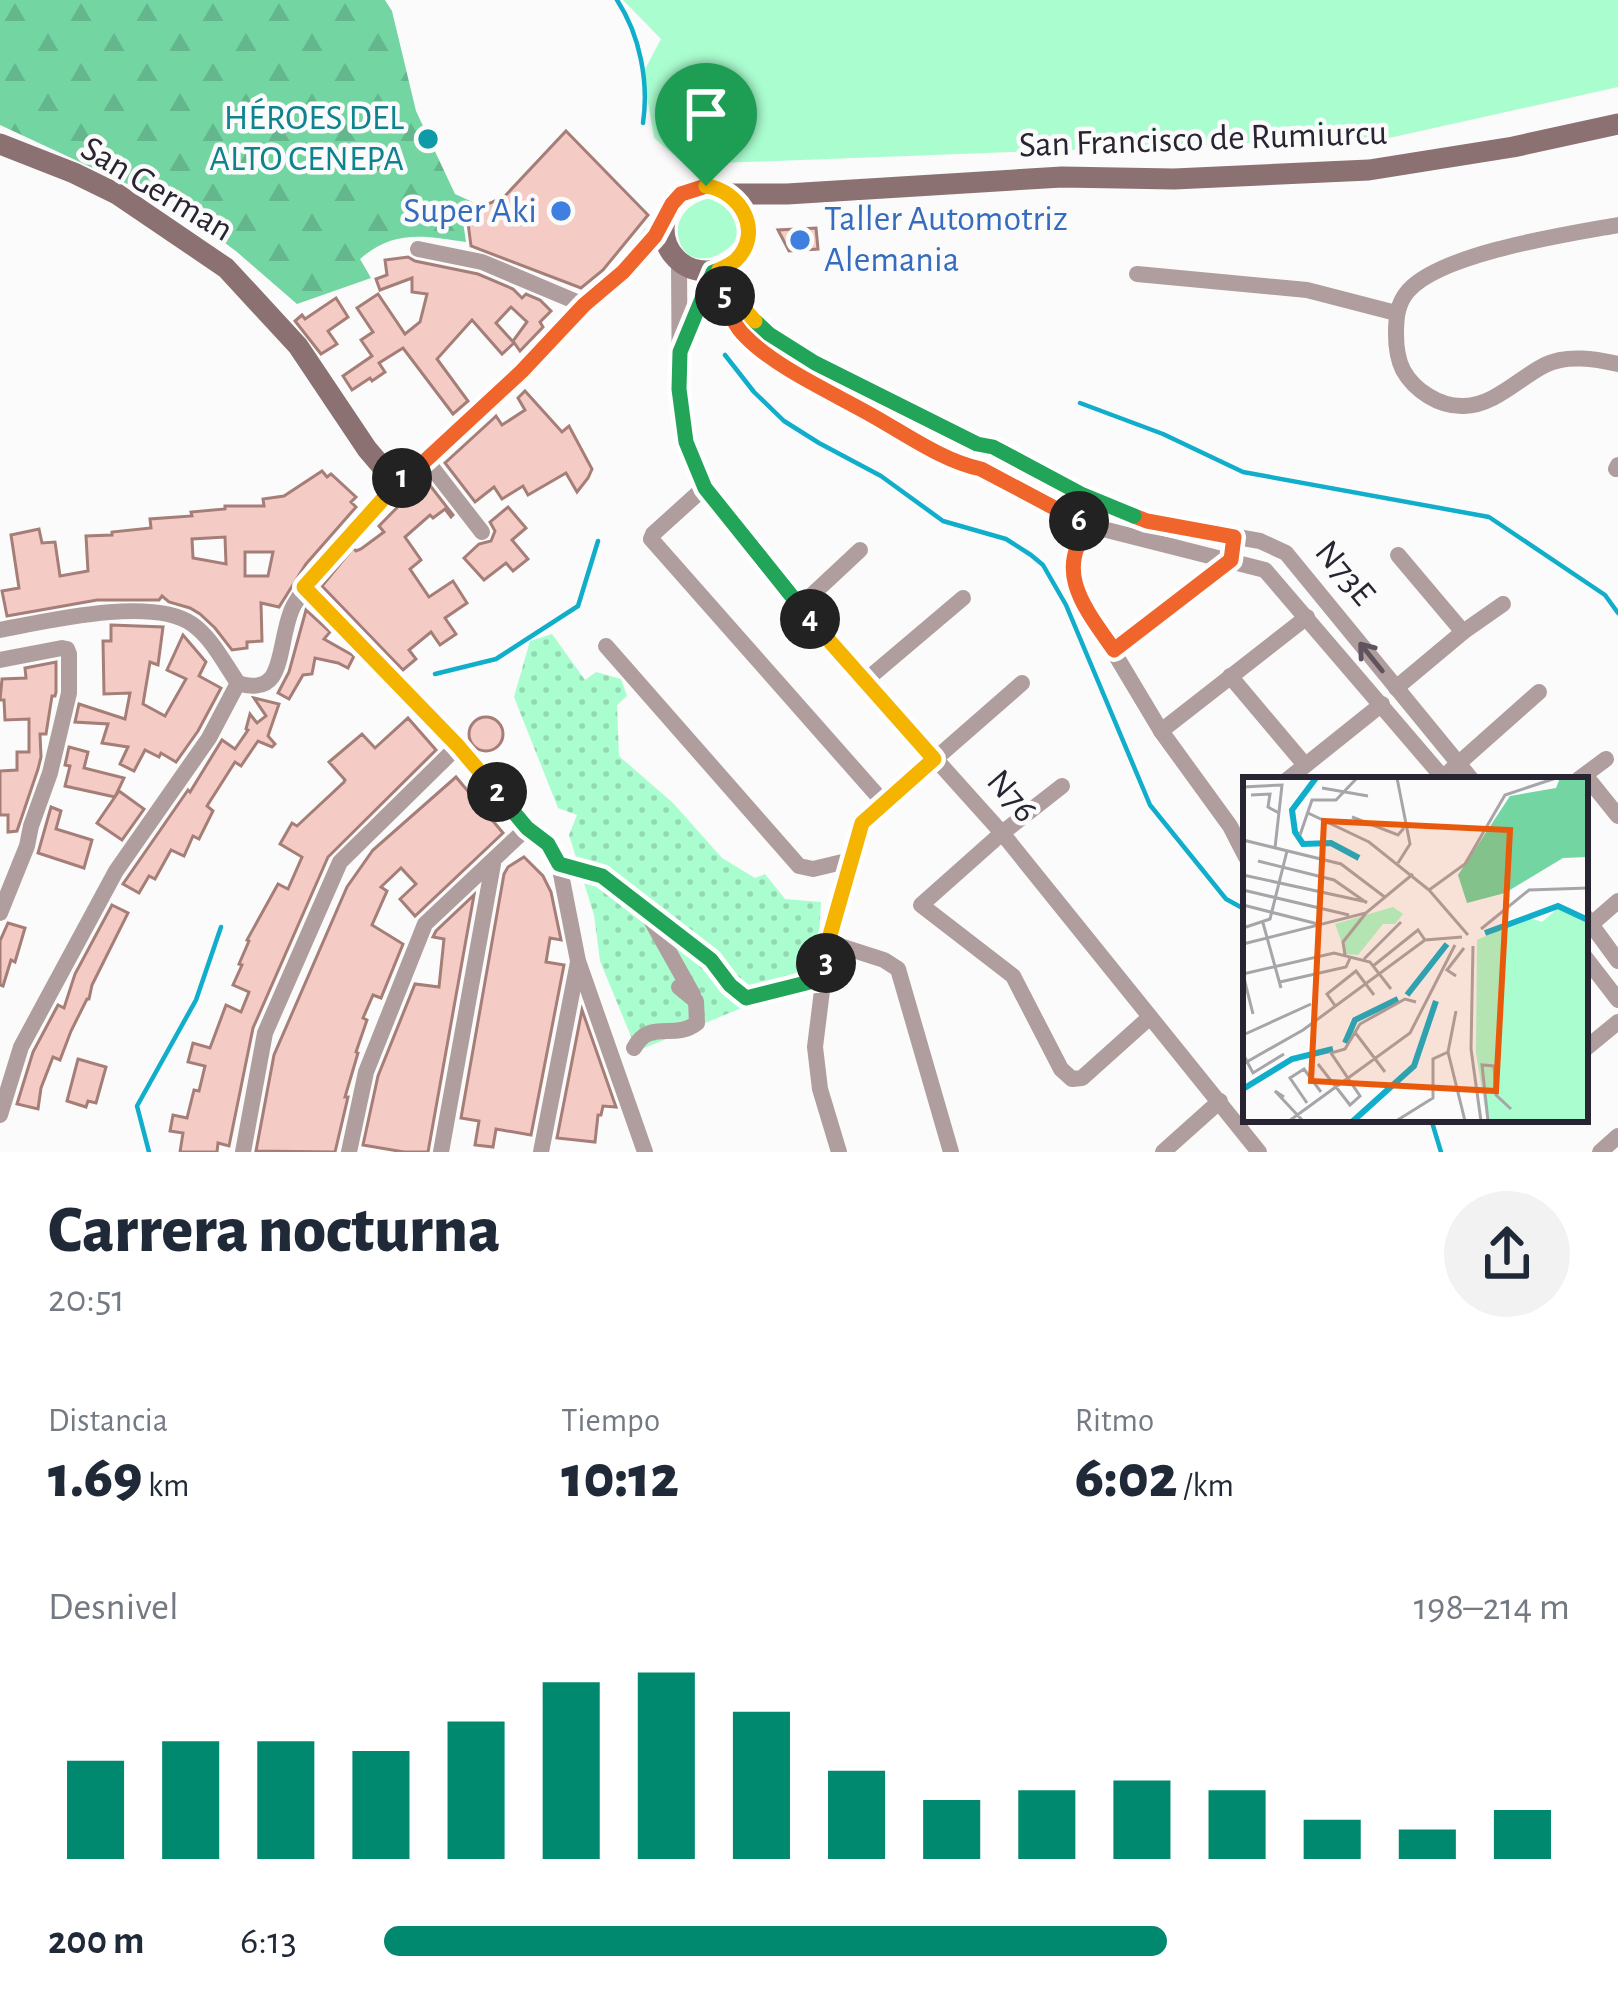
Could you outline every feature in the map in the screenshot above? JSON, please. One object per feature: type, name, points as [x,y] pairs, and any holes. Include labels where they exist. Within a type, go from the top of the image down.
[{"type":"main road","name":"San Francisco de Rumiurcu","points":[[730,194],[1062,177],[1174,179],[1369,170],[1618,124]]},
{"type":"main road","name":"San German","points":[[0,144],[117,194],[226,268],[298,346],[367,449],[395,482]]},
{"type":"main road","points":[[395,482],[426,460],[623,272],[664,223],[681,194],[706,186],[730,194],[743,208],[746,245],[735,261],[716,271],[695,271],[678,262],[669,250],[664,223]]},
{"type":"main road","points":[[748,226],[787,194]]},
{"type":"main road","points":[[623,272],[678,262]]},
{"type":"street","points":[[1618,225],[1513,244],[1440,269],[1409,289],[1396,313],[1399,362],[1423,394],[1440,401],[1465,406],[1504,393],[1549,363],[1591,358],[1618,364]]},
{"type":"street","points":[[418,249],[482,262],[584,305]]},
{"type":"street","name":"N76","points":[[678,262],[680,415],[705,488],[800,607],[1002,833],[1259,1152]]},
{"type":"street","name":"N76","points":[[680,352],[716,271]]},
{"type":"street","name":"N73E","points":[[716,271],[734,323],[745,337],[810,370],[993,447],[1083,495],[1147,521],[1260,541],[1286,553],[1470,777]]},
{"type":"street","points":[[1137,274],[1307,290],[1396,313]]},
{"type":"street","name":"N73E","points":[[810,370],[940,453],[1091,526],[1265,569],[1442,777]]},
{"type":"street","points":[[940,453],[951,430]]},
{"type":"street","points":[[966,466],[977,444]]},
{"type":"street","points":[[426,460],[482,532]]},
{"type":"street","points":[[0,650],[1,630],[115,612],[166,612],[190,622],[207,638],[238,683],[257,686],[272,677],[290,612],[304,587],[395,482]]},
{"type":"street","points":[[705,488],[651,539],[884,802]]},
{"type":"street","points":[[1091,526],[1077,547],[1072,573],[1079,594],[1161,731],[1231,826],[1243,851]]},
{"type":"street","points":[[1114,650],[1231,560],[1234,537]]},
{"type":"street","points":[[800,607],[860,550]]},
{"type":"street","points":[[1398,555],[1463,632]]},
{"type":"street","points":[[304,587],[458,746],[527,828],[548,844],[559,864],[578,962],[644,1150]]},
{"type":"street","points":[[865,681],[963,598]]},
{"type":"street","points":[[1396,688],[1503,604]]},
{"type":"street","points":[[1161,731],[1307,617]]},
{"type":"street","points":[[606,646],[799,866],[813,869],[851,860]]},
{"type":"street","points":[[0,661],[62,648],[69,654],[69,693],[50,773],[0,913]]},
{"type":"street","points":[[1230,676],[1305,765]]},
{"type":"street","points":[[0,1115],[21,1047],[116,871],[208,738],[238,683]]},
{"type":"street","points":[[839,1152],[815,1059],[828,942],[862,823],[1022,683]]},
{"type":"street","points":[[1446,777],[1539,692]]},
{"type":"street","points":[[1291,777],[1382,704]]},
{"type":"street","points":[[243,1152],[265,1033],[340,862],[458,746]]},
{"type":"street","points":[[1583,777],[1606,759]]},
{"type":"street","points":[[1588,784],[1618,816]]},
{"type":"street","points":[[1062,786],[921,905],[1012,976],[1061,1069],[1072,1079],[1082,1078],[1150,1017]]},
{"type":"street","points":[[1231,826],[1243,816]]},
{"type":"street","points":[[349,1152],[366,1072],[425,924],[527,828]]},
{"type":"street","points":[[441,1152],[493,863]]},
{"type":"street","points":[[559,864],[602,876],[711,960],[746,998],[824,981]]},
{"type":"street","points":[[1588,922],[1618,902]]},
{"type":"street","points":[[634,1048],[640,1036],[651,1030],[688,1030],[697,1023],[696,1001],[644,909]]},
{"type":"street","points":[[1588,924],[1618,961]]},
{"type":"street","points":[[828,942],[898,969],[951,1152]]},
{"type":"street","points":[[541,1152],[578,962]]},
{"type":"street","points":[[1588,962],[1618,1000]]},
{"type":"street","points":[[679,987],[696,1001]]},
{"type":"street","points":[[1588,1046],[1618,1022]]},
{"type":"street","points":[[1163,1152],[1220,1101]]},
{"type":"green space","points":[[0,0],[385,0],[392,11],[416,111],[455,194],[479,205],[463,222],[466,242],[423,237],[385,243],[360,259],[371,278],[297,304],[179,208],[0,125]]},
{"type":"green space","points":[[623,0],[1618,0],[1618,87],[1389,138],[719,163],[689,168],[654,138],[643,73],[661,39]]},
{"type":"green space","points":[[715,197],[734,209],[741,222],[739,235],[717,255],[702,259],[689,255],[678,234],[681,218],[691,206]]},
{"type":"green space","points":[[552,634],[585,680],[596,672],[621,679],[627,696],[617,705],[619,756],[673,803],[722,858],[755,878],[765,874],[785,899],[821,902],[817,977],[637,1051],[600,961],[594,915],[569,835],[577,815],[558,808],[514,697],[530,641]]},
{"type":"building","name":"Super Aki","points":[[566,131],[648,215],[603,270],[581,288],[471,246],[468,223],[480,208],[505,196]]},
{"type":"building","name":"Taller Automotriz Alemania","points":[[816,228],[818,249],[789,251],[778,230]]},
{"type":"building","points":[[408,257],[478,274],[522,298],[526,294],[540,300],[551,311],[520,351],[513,341],[527,322],[511,307],[496,323],[514,343],[502,354],[472,320],[437,359],[468,401],[453,414],[403,348],[379,363],[385,372],[372,381],[352,390],[343,376],[372,356],[361,340],[373,332],[357,308],[378,294],[405,334],[420,322],[427,294],[412,292],[412,278],[380,290],[376,279],[387,275],[385,260]]},
{"type":"building","points":[[336,298],[348,317],[328,331],[337,344],[321,354],[295,321]]},
{"type":"building","points":[[525,391],[562,432],[569,426],[592,469],[588,478],[577,492],[566,473],[528,495],[523,486],[502,499],[494,487],[475,502],[445,463],[496,416],[502,425],[525,410],[518,398]]},
{"type":"building","points":[[322,471],[356,497],[351,502],[356,507],[306,564],[279,607],[261,603],[262,641],[247,642],[247,648],[232,650],[200,614],[162,596],[159,600],[97,600],[7,616],[2,591],[19,588],[11,535],[39,529],[42,543],[55,542],[60,576],[88,571],[86,536],[151,528],[150,519],[192,516],[191,512],[225,506],[264,506],[263,499],[284,496]],"holes":[[[225,537],[226,564],[193,558],[192,539]],[[245,552],[273,552],[268,576],[245,576]]]},
{"type":"building","points":[[425,479],[453,515],[445,509],[433,518],[430,515],[405,537],[421,560],[410,569],[429,597],[453,581],[467,603],[445,618],[456,634],[440,645],[431,632],[409,650],[416,659],[403,670],[322,586],[353,548],[361,549],[384,532],[379,526]]},
{"type":"building","points":[[508,507],[526,528],[512,540],[528,559],[513,571],[506,563],[484,580],[464,558],[479,544],[491,541],[495,531],[490,522]]},
{"type":"building","points":[[306,610],[330,632],[324,639],[354,656],[348,668],[315,658],[312,674],[303,675],[289,699],[278,693],[289,672]]},
{"type":"building","points":[[111,625],[163,627],[158,665],[150,662],[143,704],[165,716],[186,679],[167,670],[183,635],[206,662],[199,676],[221,688],[176,762],[145,750],[134,771],[120,764],[128,747],[102,743],[108,724],[75,722],[79,704],[125,719],[130,693],[104,694],[103,641],[111,641]]},
{"type":"building","points":[[56,662],[56,692],[46,734],[40,734],[38,769],[17,831],[8,832],[8,815],[0,815],[0,771],[17,770],[17,752],[29,752],[29,719],[5,720],[2,679],[26,678],[25,668]]},
{"type":"building","points":[[254,698],[279,704],[268,736],[275,744],[258,741],[241,766],[235,762],[207,806],[213,811],[199,839],[193,836],[184,856],[171,850],[155,879],[149,876],[139,893],[123,884],[222,740],[235,749],[248,730],[250,714],[257,723],[266,716]]},
{"type":"building","points":[[486,717],[498,722],[503,734],[498,746],[486,751],[474,746],[469,734],[474,722]]},
{"type":"building","points":[[408,718],[436,750],[328,857],[253,1028],[229,1146],[218,1143],[217,1152],[180,1152],[183,1133],[170,1131],[173,1115],[187,1118],[205,1066],[188,1062],[193,1043],[210,1048],[226,1005],[241,1012],[249,992],[233,985],[247,940],[278,884],[288,889],[302,857],[280,844],[292,823],[297,826],[344,782],[329,762],[362,734],[375,748]]},
{"type":"building","points":[[69,747],[88,752],[84,768],[124,778],[115,797],[65,786]]},
{"type":"building","points":[[456,777],[503,833],[415,916],[400,899],[416,884],[401,868],[381,887],[387,891],[372,925],[403,944],[381,998],[373,995],[363,1018],[367,1020],[335,1152],[256,1151],[274,1055],[347,887],[373,850]]},
{"type":"building","points":[[119,791],[144,809],[122,840],[97,823]]},
{"type":"building","points":[[51,807],[61,811],[56,829],[92,840],[84,868],[38,853]]},
{"type":"building","points":[[524,857],[551,892],[561,940],[550,938],[546,962],[564,965],[531,1135],[496,1129],[493,1147],[475,1145],[479,1121],[461,1118],[504,874]]},
{"type":"building","points":[[474,895],[428,1152],[363,1145],[378,1076],[415,984],[439,987],[444,939],[433,937]]},
{"type":"building","points":[[112,905],[128,913],[60,1060],[53,1057],[38,1109],[17,1104],[33,1052],[58,1005],[64,1008],[75,974]]},
{"type":"building","points":[[8,923],[25,928],[3,986],[0,941]]},
{"type":"building","points":[[582,1010],[616,1107],[603,1106],[595,1142],[557,1138]]},
{"type":"building","points":[[78,1059],[106,1067],[96,1103],[88,1101],[86,1107],[67,1101]]},
{"type":"waterway","points":[[617,0],[641,59],[643,123]]},
{"type":"waterway","points":[[725,355],[784,421],[881,476],[943,521],[1006,539],[1043,565],[1066,605],[1150,805],[1226,899],[1243,908]]},
{"type":"waterway","points":[[1080,403],[1163,434],[1243,472],[1489,517],[1605,595],[1618,613]]},
{"type":"waterway","points":[[435,674],[496,659],[578,606],[598,541]]},
{"type":"waterway","points":[[149,1152],[137,1106],[196,1000],[221,927]]},
{"type":"waterway","points":[[1432,1122],[1441,1152]]},
{"type":"place","name":"HÉROES DEL ALTO CENEPA","points":[[428,139]]},
{"type":"place","name":"Super Aki","points":[[561,211]]},
{"type":"place","name":"Taller Automotriz Alemania","points":[[800,240]]},
{"type":"route","points":[[706,186],[681,194],[655,236],[623,272],[426,460],[395,482],[304,587],[458,746],[527,828],[548,844],[559,864],[602,876],[711,960],[746,998],[824,981],[828,942],[862,823],[934,759],[800,607],[705,488],[680,415],[680,352],[713,272],[719,270],[727,303],[734,323],[758,348],[940,453],[1091,526],[1077,547],[1072,573],[1079,594],[1114,650],[1231,560],[1234,537],[1147,521],[1083,495],[815,363],[769,334],[746,311],[727,303],[719,270],[735,261],[746,245],[748,226],[743,208],[730,194],[706,186]]}]
